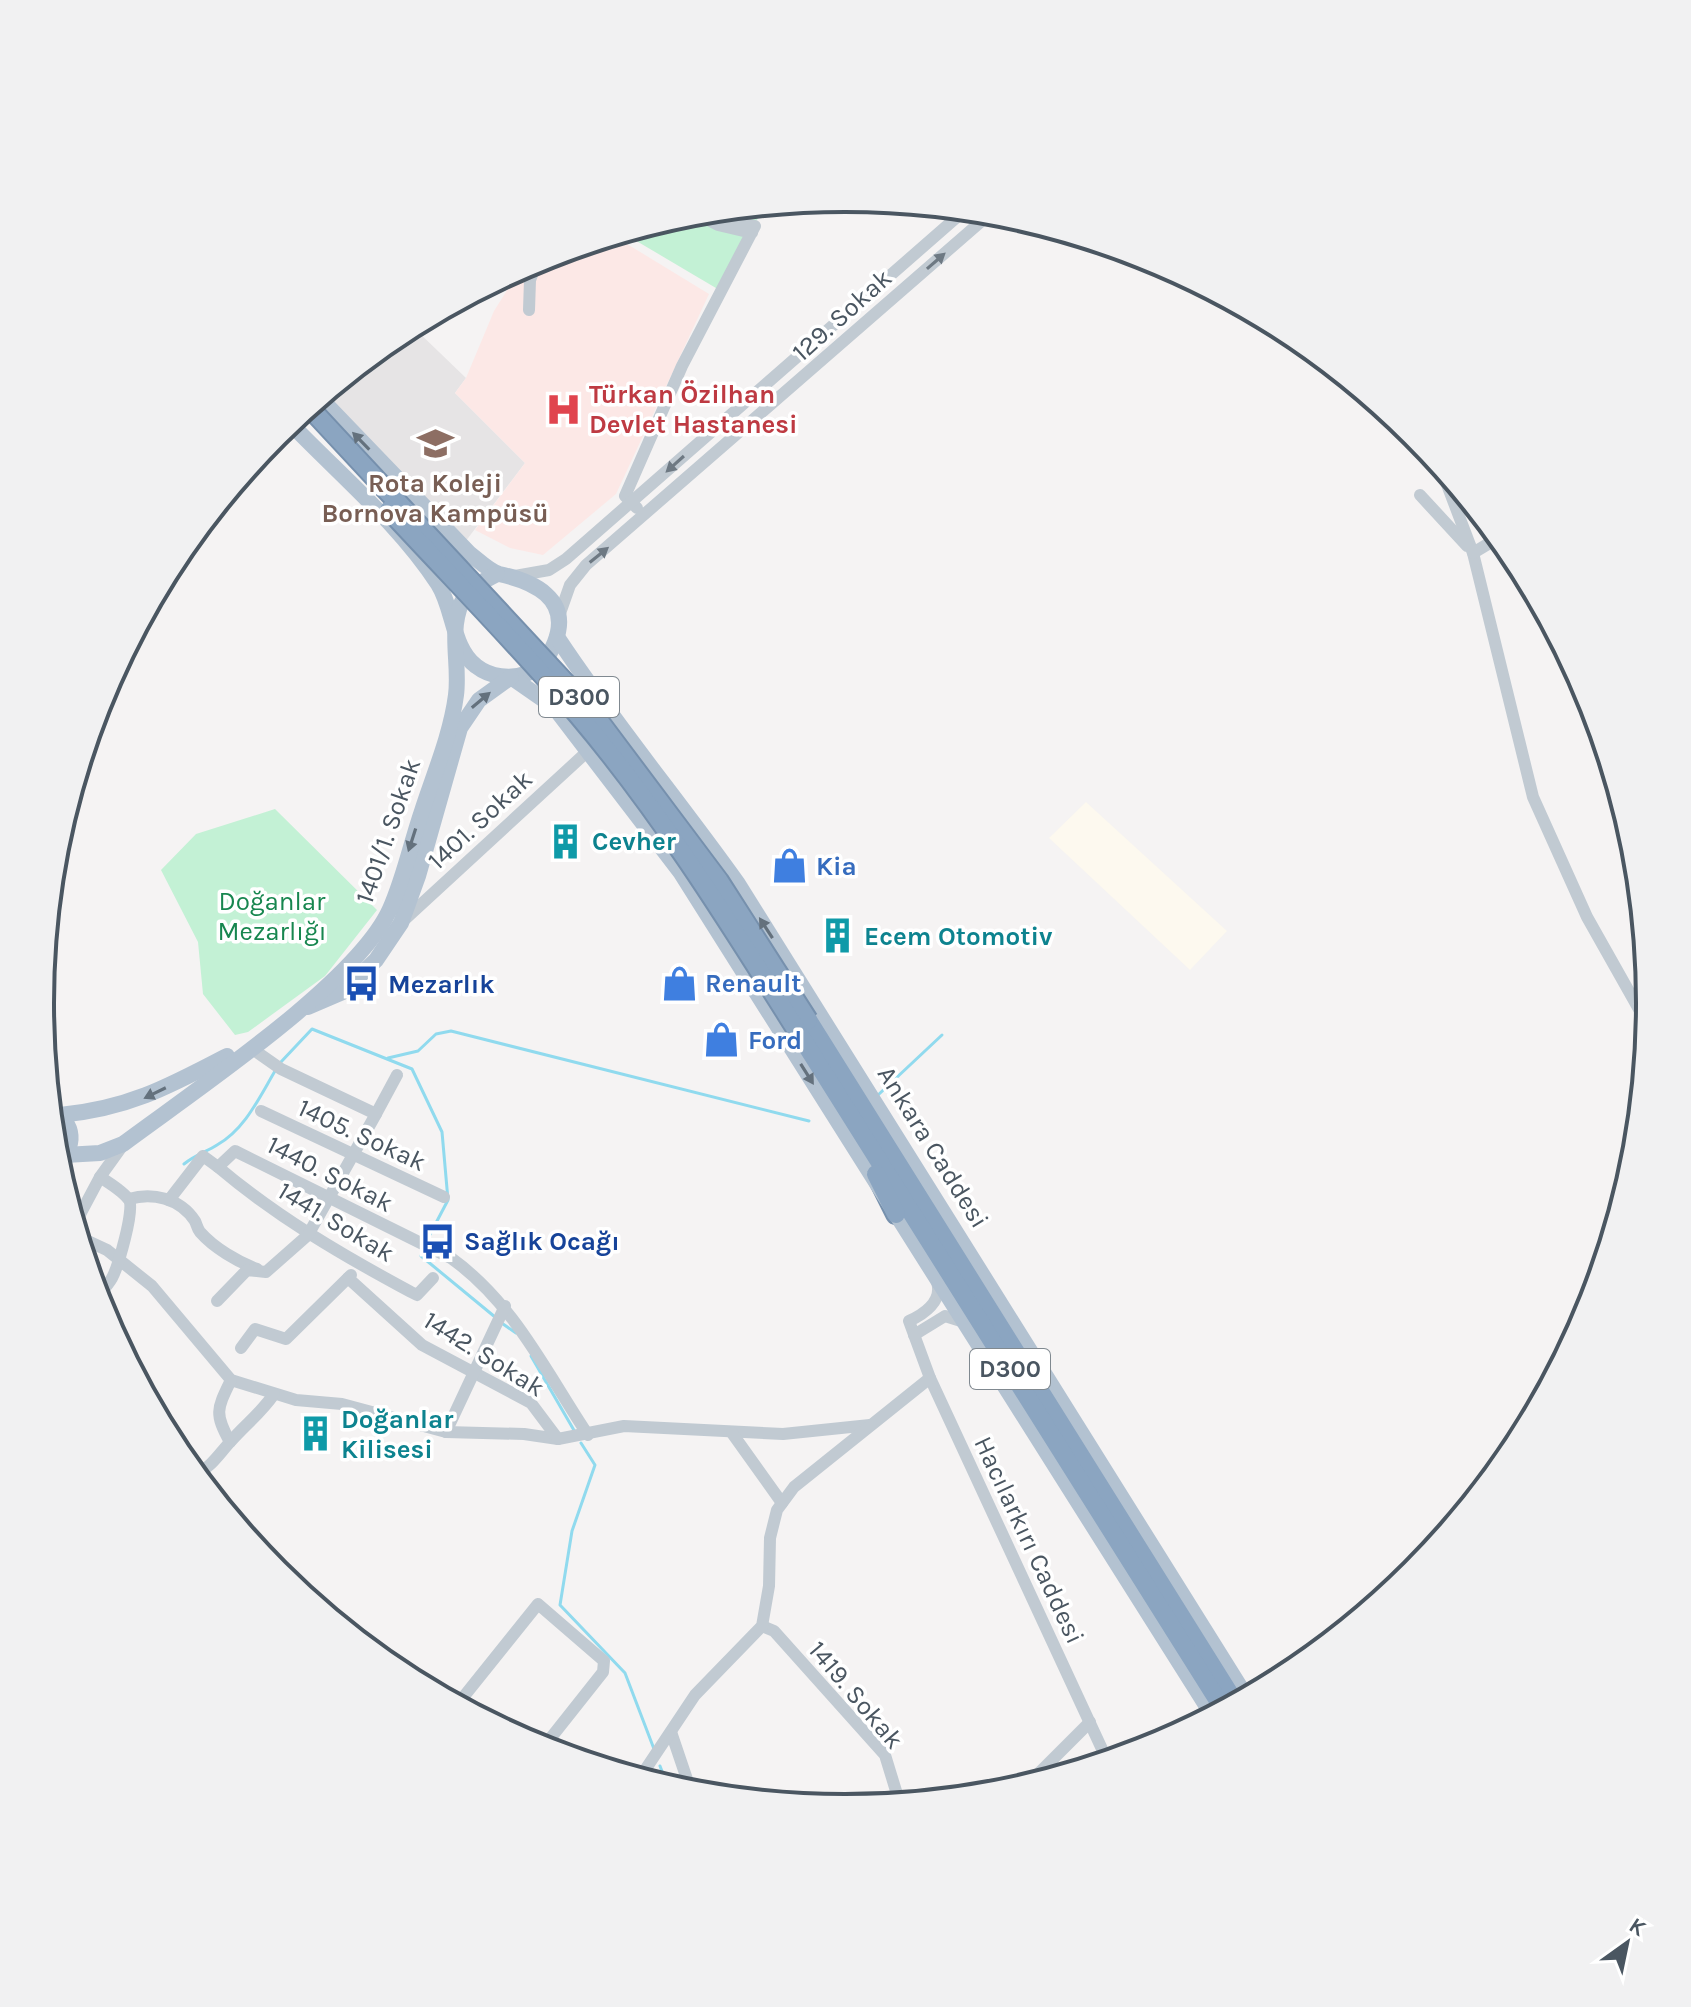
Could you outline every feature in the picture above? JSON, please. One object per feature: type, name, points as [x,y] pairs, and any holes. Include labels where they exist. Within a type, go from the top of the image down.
[{"type":"highway","name":"Ankara Caddesi","points":[[317,415],[590,709],[719,881],[802,1025],[834,1089],[1211,1705]]},
{"type":"highway","name":"Ankara Caddesi","points":[[308,423],[578,716],[707,888],[888,1147],[1230,1695]]},
{"type":"highway","points":[[852,1066],[888,1147]]},
{"type":"highway","points":[[834,1089],[896,1214]]},
{"type":"highway","points":[[1101,1489],[1188,1602]]},
{"type":"main road","points":[[327,405],[469,553],[497,574],[515,576],[544,592],[558,619],[557,637],[550,653],[538,667],[511,677]]},
{"type":"main road","name":"Ankara Caddesi","points":[[299,432],[412,550],[440,587],[462,649],[475,666],[496,676],[511,677],[554,707],[681,873],[1211,1705]]},
{"type":"main road","points":[[456,629],[462,602],[470,590],[497,574]]},
{"type":"main road","name":"1401/1. Sokak","points":[[123,1144],[251,1048],[291,1014],[362,949],[389,911],[456,694],[456,629]]},
{"type":"main road","name":"Ankara Caddesi","points":[[557,637],[589,685],[673,792],[738,884],[1241,1689]]},
{"type":"main road","name":"1401/1. Sokak","points":[[291,1014],[343,992],[376,960],[401,923],[418,876],[460,728],[479,700],[511,677]]},
{"type":"main road","points":[[62,1112],[116,1108],[139,1101],[235,1052],[251,1048]]},
{"type":"main road","points":[[63,1122],[70,1129],[72,1139],[67,1147]]},
{"type":"main road","points":[[69,1158],[100,1153],[123,1144]]},
{"type":"street","name":"129. Sokak","points":[[515,576],[540,573],[561,563],[954,220]]},
{"type":"street","points":[[645,516],[625,496],[682,366],[753,230],[725,222]]},
{"type":"street","name":"129. Sokak","points":[[558,619],[577,575],[979,224]]},
{"type":"street","points":[[529,310],[531,278]]},
{"type":"street","points":[[1451,494],[1473,552],[1533,797],[1587,917],[1637,1006]]},
{"type":"street","points":[[1420,495],[1473,552]]},
{"type":"street","points":[[1473,552],[1488,543]]},
{"type":"street","name":"1401. Sokak","points":[[401,923],[589,750]]},
{"type":"street","points":[[251,1048],[274,1065],[376,1114]]},
{"type":"street","points":[[217,1301],[247,1270],[266,1272],[308,1235],[355,1157],[397,1075]]},
{"type":"street","name":"1405. Sokak","points":[[261,1111],[444,1197]]},
{"type":"street","name":"1401/1. Sokak","points":[[82,1211],[123,1144]]},
{"type":"street","name":"1440. Sokak","points":[[169,1200],[203,1156],[218,1167],[235,1151],[451,1258],[477,1277],[505,1306],[588,1435]]},
{"type":"street","name":"1441. Sokak","points":[[218,1167],[259,1202],[308,1235],[417,1295],[433,1278]]},
{"type":"street","points":[[100,1177],[129,1199],[132,1222],[122,1238],[113,1277],[106,1286]]},
{"type":"street","points":[[129,1199],[149,1193],[169,1200],[194,1218],[199,1231],[229,1256],[266,1272]]},
{"type":"street","points":[[91,1243],[107,1250],[152,1286],[231,1380],[296,1400],[342,1404],[446,1432],[524,1434],[558,1439],[624,1426],[783,1434],[870,1425]]},
{"type":"street","points":[[241,1348],[255,1329],[286,1339],[348,1278],[356,1261]]},
{"type":"street","name":"Hacılarkırı Caddesi","points":[[933,1271],[939,1290],[935,1301],[909,1321],[930,1378],[1103,1752]]},
{"type":"street","name":"1442. Sokak","points":[[348,1278],[422,1345],[531,1403],[558,1439]]},
{"type":"street","points":[[446,1432],[505,1306]]},
{"type":"street","points":[[914,1335],[945,1316],[968,1325]]},
{"type":"street","points":[[646,1769],[695,1695],[762,1626],[769,1586],[770,1538],[777,1510],[782,1503],[794,1487],[930,1378]]},
{"type":"street","points":[[230,1442],[219,1422],[217,1411],[231,1380]]},
{"type":"street","points":[[206,1469],[230,1442],[260,1415],[274,1394]]},
{"type":"street","points":[[732,1433],[782,1503]]},
{"type":"street","points":[[464,1696],[538,1604],[604,1661],[603,1672],[551,1738]]},
{"type":"street","name":"1419. Sokak","points":[[762,1626],[774,1631],[885,1755],[897,1793]]},
{"type":"street","points":[[1042,1770],[1090,1722]]},
{"type":"street","points":[[671,1732],[687,1779]]},
{"type":"shaded area","name":"Türkan Özilhan Devlet Hastanesi","points":[[626,243],[709,294],[616,494],[543,555],[510,548],[475,530],[525,463],[455,393],[466,378],[494,311],[509,288],[543,272]]},
{"type":"shaded area","name":"Rota Koleji Bornova Kampüsü","points":[[422,335],[466,378],[455,393],[525,463],[462,546],[327,405]]},
{"type":"shaded area","points":[[1086,802],[1227,931],[1190,970],[1049,838]]},
{"type":"green space","points":[[758,217],[721,291],[636,241],[691,227]]},
{"type":"green space","name":"Doğanlar Mezarlığı","points":[[275,809],[377,910],[325,976],[248,1032],[235,1035],[203,994],[198,942],[161,870],[196,834]]},
{"type":"waterway","points":[[280,1063],[312,1029],[412,1069],[442,1132],[448,1200],[426,1242]]},
{"type":"waterway","points":[[388,1058],[418,1051],[436,1034],[451,1031],[809,1121]]},
{"type":"waterway","points":[[878,1095],[942,1035]]},
{"type":"waterway","points":[[184,1164],[236,1130],[275,1071]]},
{"type":"waterway","points":[[423,1250],[421,1256],[495,1317]]},
{"type":"waterway","points":[[503,1324],[516,1333]]},
{"type":"waterway","points":[[531,1356],[575,1432]]},
{"type":"waterway","points":[[581,1443],[595,1465],[572,1531],[560,1605],[625,1673],[654,1749]]},
{"type":"waterway","points":[[660,1766],[663,1773]]},
{"type":"place","name":"Türkan Özilhan Devlet Hastanesi","points":[[563,409]]},
{"type":"place","name":"Rota Koleji Bornova Kampüsü","points":[[435,444]]},
{"type":"place","name":"Cevher","points":[[566,841]]},
{"type":"place","name":"Kia","points":[[790,866]]},
{"type":"place","name":"Ecem Otomotiv","points":[[838,936]]},
{"type":"place","name":"Renault","points":[[679,983]]},
{"type":"place","name":"Mezarlık","points":[[362,984]]},
{"type":"place","name":"Ford","points":[[722,1040]]},
{"type":"place","name":"Sağlık Ocağı","points":[[438,1241]]},
{"type":"place","name":"Doğanlar Kilisesi","points":[[315,1434]]}]
